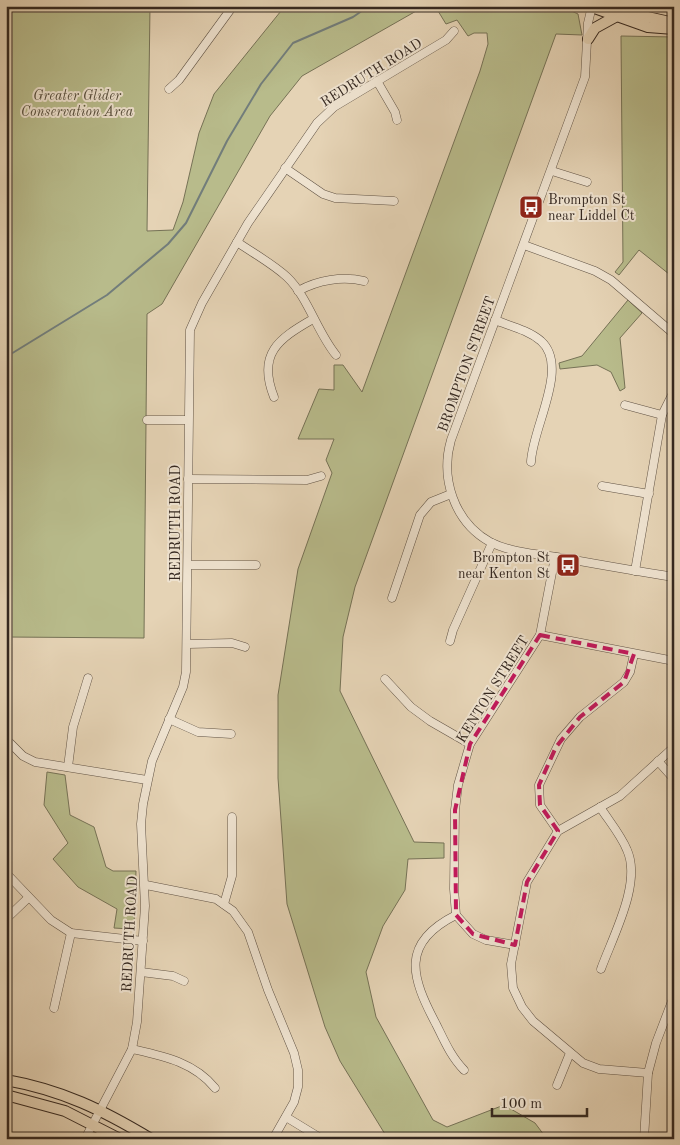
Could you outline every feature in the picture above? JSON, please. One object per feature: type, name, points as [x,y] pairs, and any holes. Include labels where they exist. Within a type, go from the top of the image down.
[{"type":"main road","points":[[614,6],[674,22]]},
{"type":"main road","points":[[591,7],[648,27],[674,29]]},
{"type":"main road","points":[[588,39],[595,28],[615,17]]},
{"type":"main road","points":[[6,1080],[57,1092],[100,1109],[151,1139]]},
{"type":"main road","points":[[6,1095],[65,1111],[93,1123],[120,1139]]},
{"type":"street","points":[[169,89],[179,80],[233,6]]},
{"type":"street","name":"BROMPTON STREET","points":[[591,7],[585,77],[552,171],[449,446],[446,469],[451,494],[468,523],[492,543],[505,548],[674,577]]},
{"type":"street","name":"REDRUTH ROAD","points":[[85,1139],[132,1049],[137,1022],[143,941],[146,885],[141,824],[147,780],[160,739],[183,687],[188,644],[190,330],[202,303],[237,242],[285,168],[325,115],[334,107],[446,40],[454,31]]},
{"type":"street","points":[[377,81],[395,112],[397,120]]},
{"type":"street","points":[[285,168],[323,194],[335,198],[394,201]]},
{"type":"street","points":[[552,171],[587,182]]},
{"type":"street","points":[[237,242],[288,277],[298,291],[326,343],[336,355]]},
{"type":"street","points":[[524,245],[595,271],[611,280],[674,334]]},
{"type":"street","points":[[298,291],[319,282],[353,278],[364,281]]},
{"type":"street","points":[[274,398],[268,373],[269,359],[274,346],[284,336],[313,320]]},
{"type":"street","points":[[495,320],[536,337],[546,346],[552,361],[553,374],[534,441],[531,462]]},
{"type":"street","points":[[636,571],[662,415],[674,391]]},
{"type":"street","points":[[625,405],[662,415]]},
{"type":"street","points":[[147,420],[188,420]]},
{"type":"street","points":[[188,479],[307,480],[321,476]]},
{"type":"street","points":[[602,486],[649,494]]},
{"type":"street","points":[[392,598],[420,515],[431,502],[451,494]]},
{"type":"street","points":[[450,641],[453,630],[492,543]]},
{"type":"street","name":"KENTON STREET","points":[[456,915],[454,889],[455,810],[458,785],[470,744],[540,635],[555,557]]},
{"type":"street","points":[[188,565],[256,565]]},
{"type":"street","points":[[540,635],[674,661]]},
{"type":"street","points":[[188,644],[232,643],[245,647]]},
{"type":"street","points":[[558,831],[540,806],[539,785],[562,739],[580,717],[624,682],[630,672],[634,654]]},
{"type":"street","points":[[68,767],[73,727],[88,678]]},
{"type":"street","points":[[384,679],[411,707],[430,721],[470,744]]},
{"type":"street","points":[[169,719],[198,732],[231,734]]},
{"type":"street","points":[[6,739],[23,756],[35,762],[147,780]]},
{"type":"street","points":[[648,1073],[599,1069],[583,1063],[570,1053],[533,1021],[522,1007],[513,988],[511,964],[527,882],[558,831],[620,796],[674,748]]},
{"type":"street","points":[[658,761],[674,779]]},
{"type":"street","points":[[600,808],[627,850],[632,865],[632,884],[601,969]]},
{"type":"street","points":[[224,904],[232,876],[232,817]]},
{"type":"street","points":[[6,873],[51,920],[71,933],[143,941]]},
{"type":"street","points":[[146,885],[216,899],[233,911],[248,932],[268,990],[294,1053],[298,1070],[298,1087],[286,1117],[273,1139]]},
{"type":"street","points":[[6,919],[28,898]]},
{"type":"street","points":[[464,1070],[455,1060],[420,995],[416,980],[415,964],[419,949],[426,936],[437,925],[456,915],[473,934],[486,940],[515,945]]},
{"type":"street","points":[[54,1008],[71,933]]},
{"type":"street","points":[[141,972],[173,976],[184,981]]},
{"type":"street","points":[[644,1139],[648,1073],[656,1044],[674,996]]},
{"type":"street","points":[[132,1049],[168,1058],[192,1067],[206,1076],[215,1088]]},
{"type":"street","points":[[557,1084],[570,1053]]},
{"type":"street","points":[[286,1117],[322,1139]]},
{"type":"highlighted area","points":[[540,635],[634,654],[624,682],[580,717],[556,747],[539,785],[540,805],[558,831],[527,882],[515,945],[473,934],[456,915],[455,810],[470,744]]},
{"type":"green space","name":"Greater Glider Conservation Area","points":[[6,6],[150,6],[147,231],[173,230],[183,202],[199,133],[214,94],[285,6],[425,6],[302,76],[270,116],[162,304],[147,314],[144,638],[6,637]]},
{"type":"green space","points":[[435,6],[561,6],[578,14],[582,35],[556,34],[355,587],[343,637],[340,691],[414,842],[444,843],[444,858],[408,859],[405,890],[383,926],[366,972],[376,1017],[433,1120],[447,1127],[504,1105],[535,1123],[547,1139],[388,1139],[340,1061],[325,1027],[287,904],[278,778],[278,695],[298,569],[332,473],[326,460],[334,439],[298,439],[319,389],[334,390],[334,365],[343,365],[362,392],[480,71],[488,44],[487,33],[474,33],[468,36],[457,20],[446,24]]},
{"type":"green space","points":[[621,36],[674,37],[674,278],[639,250],[619,275],[615,272],[623,262]]},
{"type":"green space","points":[[628,300],[642,313],[620,338],[625,388],[620,391],[611,372],[597,365],[560,369],[559,363],[582,356]]},
{"type":"green space","points":[[47,772],[65,775],[70,815],[94,827],[106,867],[113,871],[136,871],[134,925],[130,929],[114,928],[117,909],[78,887],[53,859],[68,843],[44,805]]},
{"type":"waterway","points":[[6,357],[107,295],[168,244],[186,223],[227,141],[261,84],[293,43],[353,17],[369,6]]},
{"type":"place","name":"Brompton St near Liddel Ct","points":[[531,207]]},
{"type":"place","name":"Brompton St near Kenton St","points":[[568,565]]}]
